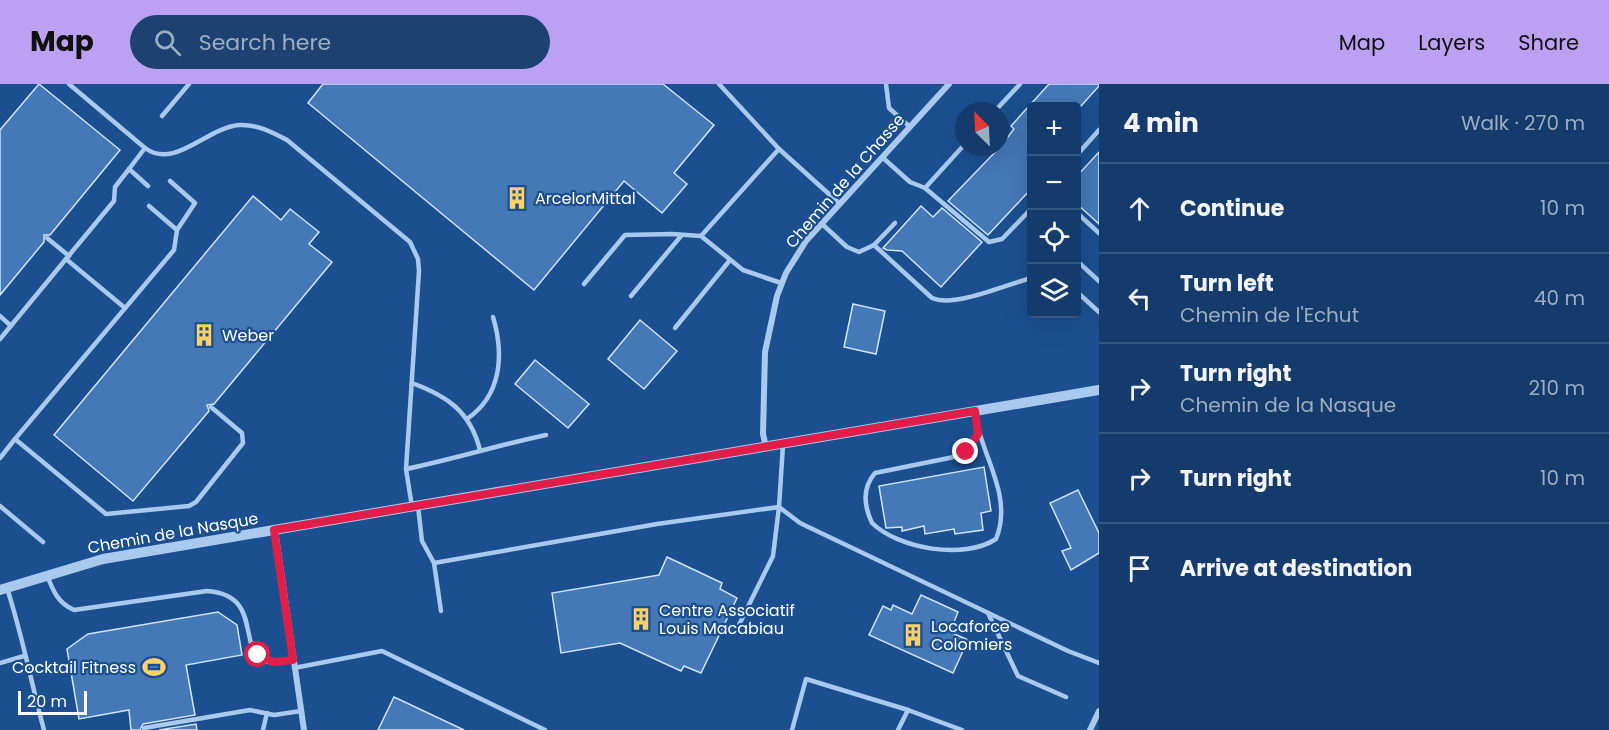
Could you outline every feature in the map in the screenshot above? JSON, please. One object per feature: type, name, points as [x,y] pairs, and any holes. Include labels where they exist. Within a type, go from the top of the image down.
[{"type":"street","name":"Chemin de la Chasse","points":[[766,447],[763,434],[765,352],[782,283],[797,254],[822,224],[949,84]]},
{"type":"street","name":"Chemin de la Nasque","points":[[3,589],[103,559],[1099,390]]},
{"type":"street","points":[[274,530],[304,730]]},
{"type":"street","points":[[1090,730],[1099,711]]},
{"type":"lane","points":[[69,84],[152,154],[166,156],[186,148],[206,135],[239,125],[270,131],[287,140],[410,242],[418,259],[419,271],[406,469],[422,540],[434,563],[441,610]]},
{"type":"lane","points":[[162,116],[189,84]]},
{"type":"lane","points":[[719,84],[779,149],[840,204]]},
{"type":"lane","points":[[886,84],[889,108],[910,127]]},
{"type":"lane","points":[[1003,102],[1020,84]]},
{"type":"lane","points":[[1081,151],[1099,130]]},
{"type":"lane","points":[[0,339],[114,201],[115,187],[145,148]]},
{"type":"lane","points":[[701,236],[779,149]]},
{"type":"lane","points":[[925,188],[955,155]]},
{"type":"lane","points":[[882,157],[910,182],[925,188],[989,242],[1002,239],[1030,210]]},
{"type":"lane","points":[[129,169],[148,186]]},
{"type":"lane","points":[[0,458],[174,250],[177,230],[195,203],[170,180]]},
{"type":"lane","points":[[149,206],[177,230]]},
{"type":"lane","points":[[1081,216],[1099,233]]},
{"type":"lane","points":[[822,224],[850,250],[863,251],[874,245],[895,223]]},
{"type":"lane","points":[[584,284],[625,235],[672,234],[701,236],[743,270],[782,283]]},
{"type":"lane","points":[[631,296],[681,236]]},
{"type":"lane","points":[[47,238],[125,308]]},
{"type":"lane","points":[[874,245],[932,298],[940,301],[958,299],[1027,279]]},
{"type":"lane","points":[[675,328],[730,260]]},
{"type":"lane","points":[[1081,264],[1099,281]]},
{"type":"lane","points":[[1081,295],[1099,312]]},
{"type":"lane","points":[[0,316],[11,326]]},
{"type":"lane","points":[[467,419],[486,402],[495,381],[501,356],[493,317]]},
{"type":"lane","points":[[412,383],[441,394],[467,419],[480,450]]},
{"type":"lane","points":[[15,440],[106,514],[189,506],[196,502],[243,443],[242,433],[211,407]]},
{"type":"lane","points":[[975,411],[978,434],[995,473],[1001,526],[996,539],[970,551],[945,550],[891,537],[872,523],[865,496],[868,480],[875,473],[954,457],[966,452],[978,434]]},
{"type":"lane","points":[[406,469],[463,458],[480,450],[546,435]]},
{"type":"lane","points":[[735,633],[772,556],[779,507],[783,445]]},
{"type":"lane","points":[[0,506],[43,542]]},
{"type":"lane","points":[[434,563],[657,524],[779,507],[800,523],[1068,651],[1099,663]]},
{"type":"lane","points":[[48,575],[53,591],[61,602],[74,610],[207,591],[220,592],[237,602],[242,608],[255,649],[263,660],[273,662],[293,660]]},
{"type":"lane","points":[[3,589],[21,631],[24,656],[44,730]]},
{"type":"lane","points":[[988,613],[1018,676],[1066,698]]},
{"type":"lane","points":[[294,668],[382,651],[545,730]]},
{"type":"lane","points":[[0,663],[24,656]]},
{"type":"lane","points":[[792,730],[806,679],[908,710],[962,730]]},
{"type":"lane","points":[[144,728],[250,710],[267,713],[301,711]]},
{"type":"lane","points":[[898,730],[908,710]]},
{"type":"lane","points":[[263,730],[267,713]]},
{"type":"building","points":[[39,84],[120,150],[50,235],[44,235],[44,242],[0,295],[0,130]]},
{"type":"building","name":"ArcelorMittal","points":[[323,84],[663,84],[714,125],[674,173],[687,184],[662,213],[624,181],[534,290],[308,103]]},
{"type":"building","points":[[1049,84],[1099,84],[1081,106],[1081,102],[1033,102]]},
{"type":"building","points":[[1027,108],[1027,193],[988,235],[948,201],[991,156],[1009,156],[1009,135],[1014,129],[1011,126]]},
{"type":"building","points":[[1099,152],[1099,224],[1081,208],[1081,172]]},
{"type":"building","name":"Weber","points":[[253,196],[281,220],[290,209],[319,232],[309,244],[332,262],[214,404],[207,405],[209,411],[133,501],[54,435]]},
{"type":"building","points":[[921,206],[933,217],[942,208],[982,242],[941,287],[902,251],[883,248]]},
{"type":"building","points":[[853,304],[885,311],[876,354],[844,347]]},
{"type":"building","points":[[640,320],[677,351],[644,389],[608,359]]},
{"type":"building","points":[[535,360],[589,404],[568,428],[515,384]]},
{"type":"building","points":[[984,467],[991,511],[981,513],[983,530],[955,534],[954,529],[925,534],[924,526],[902,531],[902,527],[886,528],[879,486]]},
{"type":"building","points":[[1078,490],[1099,533],[1099,553],[1071,570],[1062,551],[1071,548],[1050,503]]},
{"type":"building","name":"Centre Associatif Louis Macabiau","points":[[667,557],[722,583],[720,589],[737,598],[701,673],[684,666],[681,671],[620,643],[561,653],[552,593],[659,575]]},
{"type":"building","name":"Locaforce Colomiers","points":[[921,595],[958,612],[950,632],[968,640],[953,673],[869,635],[883,606],[891,610],[893,605],[912,614]]},
{"type":"building","points":[[218,612],[237,625],[242,655],[186,665],[195,715],[143,724],[140,730],[131,730],[129,710],[79,719],[67,649],[88,634]]},
{"type":"building","points":[[394,697],[464,730],[378,730]]},
{"type":"building","points":[[196,724],[197,730],[159,730]]},
{"type":"place","name":"ArcelorMittal","points":[[517,198]]},
{"type":"place","name":"Weber","points":[[204,335]]},
{"type":"place","name":"Centre Associatif Louis Macabiau","points":[[641,619]]},
{"type":"place","name":"Locaforce Colomiers","points":[[913,635]]},
{"type":"place","name":"Cocktail Fitness","points":[[154,667]]},
{"type":"route","points":[[258,655],[268,662],[293,660],[274,530],[975,411],[978,434],[966,452]]}]
